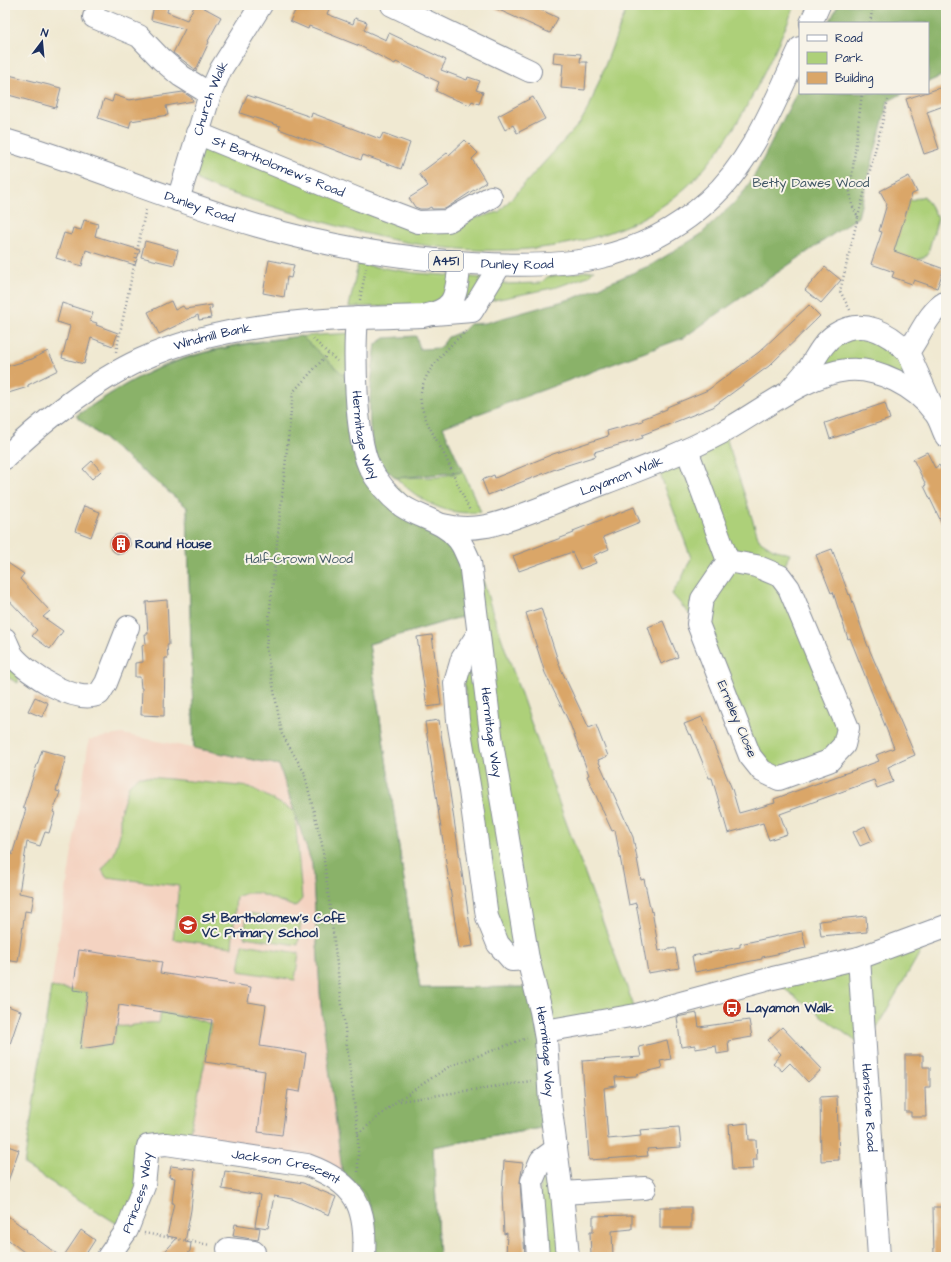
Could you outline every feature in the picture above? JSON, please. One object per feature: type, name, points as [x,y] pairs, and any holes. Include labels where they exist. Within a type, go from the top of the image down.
[{"type":"street","name":"Church Walk","points":[[178,200],[210,94],[221,69],[261,5]]},
{"type":"street","points":[[392,5],[530,71]]},
{"type":"street","points":[[811,22],[819,5]]},
{"type":"street","points":[[94,18],[139,36],[161,59],[181,76],[210,94]]},
{"type":"street","name":"Dunley Road","points":[[5,140],[52,154],[178,200],[258,226],[370,252],[453,262],[500,265],[555,264],[586,260],[626,251],[665,233],[709,201],[740,164],[756,141],[799,50]]},
{"type":"street","name":"St Bartholomew's Road","points":[[197,133],[360,200],[418,222],[448,221],[490,197]]},
{"type":"street","points":[[428,315],[437,299],[453,262]]},
{"type":"street","name":"Windmill Bank","points":[[12,451],[112,374],[140,360],[191,342],[250,328],[295,322],[428,315],[472,311],[500,265]]},
{"type":"street","points":[[935,412],[908,352],[929,318],[946,302]]},
{"type":"street","name":"Hermitage Way","points":[[357,318],[358,379],[362,446],[375,477],[388,494],[404,506],[420,516],[442,525],[458,538],[470,562],[492,743],[528,959],[545,1031],[547,1048],[547,1079],[562,1193],[568,1257]]},
{"type":"street","name":"Layamon Walk","points":[[790,391],[809,367],[820,349],[836,334],[850,328],[872,329],[884,333],[893,338],[908,352]]},
{"type":"street","name":"Layamon Walk","points":[[442,525],[460,529],[488,526],[687,450],[724,431],[790,391],[831,373],[860,370],[893,379],[914,393],[935,412],[946,436]]},
{"type":"street","points":[[687,450],[728,561]]},
{"type":"street","name":"Erneley Close","points":[[728,561],[756,566],[780,576],[789,588],[848,728],[844,745],[830,761],[779,779],[762,771],[750,756],[698,624],[702,599],[728,561]]},
{"type":"street","points":[[5,639],[12,655],[36,677],[68,692],[90,697],[99,694],[106,683],[128,627]]},
{"type":"street","points":[[478,634],[462,659],[455,683],[458,720],[470,791],[487,917],[498,944],[512,960],[528,959]]},
{"type":"street","points":[[545,1031],[636,1015],[773,978],[859,958],[946,926]]},
{"type":"street","name":"Hanstone Road","points":[[859,958],[879,1257]]},
{"type":"street","name":"Jackson Crescent","points":[[148,1146],[166,1144],[307,1165],[329,1173],[342,1182],[351,1193],[360,1209],[366,1231],[364,1257]]},
{"type":"street","name":"Princess Way","points":[[108,1257],[127,1230],[144,1186],[148,1146]]},
{"type":"street","points":[[538,1257],[532,1181],[540,1160],[556,1149]]},
{"type":"street","points":[[562,1193],[645,1188]]},
{"type":"street","points":[[228,1249],[254,1252],[254,1257]]},
{"type":"path","points":[[870,22],[873,5]]},
{"type":"path","points":[[858,218],[852,205],[850,192],[862,94]]},
{"type":"path","points":[[859,328],[840,291],[888,100]]},
{"type":"path","points":[[112,374],[151,190]]},
{"type":"path","points":[[357,318],[370,252]]},
{"type":"path","points":[[295,322],[328,354],[358,379]]},
{"type":"path","points":[[470,327],[449,346],[428,374],[422,389],[420,402],[427,423],[442,450],[477,527]]},
{"type":"path","points":[[328,354],[293,392],[266,647],[282,734],[304,772],[322,844],[358,1134],[359,1171],[351,1193]]},
{"type":"path","points":[[358,1134],[397,1101],[450,1066],[545,1031]]},
{"type":"path","points":[[397,1101],[547,1079]]},
{"type":"path","points":[[127,1230],[228,1249]]},
{"type":"shaded area","name":"St Bartholomew's CofE VC Primary School","points":[[122,734],[279,765],[312,864],[321,1006],[342,1171],[186,1149],[24,1165],[89,740]]},
{"type":"green space","points":[[628,5],[795,5],[785,29],[747,106],[727,138],[704,169],[673,198],[639,220],[601,235],[561,245],[519,250],[477,250],[435,247],[394,240],[328,223],[217,189],[199,181],[194,176],[199,150],[223,144],[418,222],[476,218],[499,212],[580,123],[590,105]]},
{"type":"green space","points":[[838,5],[946,5],[946,74],[929,82],[929,22],[830,22]]},
{"type":"green space","name":"Betty Dawes Wood","points":[[799,88],[799,94],[902,94],[888,101],[858,217],[683,338],[443,427],[463,472],[396,478],[380,463],[374,452],[370,422],[371,388],[376,344],[385,338],[416,336],[420,349],[440,348],[448,337],[463,331],[470,324],[485,323],[574,298],[651,265],[700,235],[734,203],[746,189],[757,171]]},
{"type":"green space","points":[[924,196],[938,218],[927,256],[910,262],[891,256],[908,201]]},
{"type":"green space","points":[[358,264],[416,273],[498,279],[505,284],[541,283],[547,277],[594,270],[588,276],[557,287],[480,303],[460,305],[349,307]]},
{"type":"green space","name":"Half-Crown Wood","points":[[356,333],[369,465],[475,552],[492,611],[563,814],[636,1012],[545,1031],[553,1126],[433,1147],[439,1257],[364,1257],[321,1006],[312,864],[295,814],[302,899],[295,907],[258,893],[247,893],[236,897],[232,947],[173,939],[179,886],[106,877],[102,870],[114,854],[120,834],[120,813],[129,785],[139,776],[250,787],[294,811],[279,765],[194,748],[187,507],[76,416],[119,388],[165,365],[188,357],[212,350],[259,341]],"holes":[[[471,614],[462,659],[487,917],[512,960],[528,959],[532,987],[420,989],[369,644]]]},
{"type":"green space","points":[[884,333],[935,412],[904,385],[809,367],[835,334]]},
{"type":"green space","name":"Half-Crown Wood","points":[[301,336],[358,388],[355,441],[452,551],[468,578],[471,614],[369,644],[420,988],[532,987],[553,1126],[433,1147],[439,1257],[372,1257],[375,1220],[364,1193],[342,1171],[321,1006],[312,864],[279,765],[194,748],[187,507],[76,416],[131,381],[183,359],[233,346]]},
{"type":"green space","points":[[724,431],[759,540],[773,549],[790,554],[780,576],[848,728],[829,761],[762,771],[698,624],[672,594],[682,578],[691,558],[656,463]]},
{"type":"green space","points":[[463,472],[481,512],[456,512],[434,506],[414,494],[396,478],[437,477]]},
{"type":"green space","points":[[5,650],[19,676],[18,683],[5,676]]},
{"type":"green space","points":[[247,913],[301,921],[298,945],[244,937]]},
{"type":"green space","points":[[930,935],[865,1048],[775,982]]},
{"type":"green space","points":[[243,944],[299,953],[295,980],[239,971]]},
{"type":"green space","points":[[51,987],[88,992],[80,1049],[113,1044],[116,1026],[159,1023],[161,1012],[193,1018],[211,1024],[205,1062],[186,1149],[148,1146],[127,1230],[24,1165]]},
{"type":"green space","points":[[556,1149],[568,1257],[538,1257],[541,1160]]},
{"type":"building","points":[[154,5],[168,8],[167,12],[187,20],[195,5],[199,5],[221,17],[208,41],[209,42],[196,70],[173,53],[185,29],[151,20]]},
{"type":"building","points":[[298,5],[320,5],[329,9],[327,14],[353,24],[355,18],[367,22],[364,30],[386,40],[389,33],[446,60],[441,70],[467,80],[468,77],[480,81],[476,90],[483,92],[479,104],[472,101],[470,105],[448,97],[436,91],[439,82],[396,62],[395,64],[362,47],[309,26],[308,29],[290,21]]},
{"type":"building","points":[[488,5],[531,5],[558,18],[550,33]]},
{"type":"building","points":[[554,52],[581,54],[580,62],[587,62],[585,90],[561,88],[563,64],[553,63]]},
{"type":"building","points":[[5,74],[61,88],[56,108],[5,94]]},
{"type":"building","points":[[946,86],[946,105],[927,112],[939,149],[924,154],[906,99],[921,94],[929,94],[929,92]]},
{"type":"building","points":[[183,92],[192,98],[193,101],[166,106],[168,115],[131,121],[129,128],[98,118],[104,99],[112,102],[114,95],[129,100]]},
{"type":"building","points":[[247,95],[311,117],[312,113],[380,139],[383,133],[410,143],[401,169],[363,155],[361,160],[279,129],[280,126],[240,113]]},
{"type":"building","points":[[533,97],[545,119],[517,133],[513,125],[505,130],[498,116]]},
{"type":"building","points":[[465,140],[478,153],[472,159],[486,182],[445,209],[432,209],[431,207],[427,209],[420,209],[415,207],[409,198],[428,186],[419,174],[447,153],[449,155]]},
{"type":"building","points":[[909,176],[917,192],[912,194],[894,251],[944,269],[937,288],[914,280],[912,284],[892,277],[894,272],[871,264],[882,232],[879,231],[887,204],[880,191]]},
{"type":"building","points":[[84,220],[98,224],[95,236],[140,250],[135,265],[86,250],[82,266],[56,258],[64,233],[71,235],[73,228],[81,230]]},
{"type":"building","points":[[145,241],[178,250],[174,265],[141,257]]},
{"type":"building","points":[[269,260],[294,265],[291,278],[287,277],[284,297],[263,293]]},
{"type":"building","points":[[825,267],[841,280],[821,303],[805,290]]},
{"type":"building","points":[[171,301],[175,310],[183,306],[185,309],[212,305],[212,308],[209,309],[211,318],[199,320],[198,315],[159,334],[148,312]]},
{"type":"building","points":[[62,303],[93,313],[90,321],[97,323],[96,325],[118,333],[113,346],[91,338],[84,364],[62,358],[70,326],[57,322]]},
{"type":"building","points":[[809,305],[820,316],[769,366],[713,407],[642,435],[643,438],[594,452],[596,456],[558,468],[488,495],[482,480],[494,475],[495,478],[553,454],[608,436],[607,431],[643,421],[642,419],[667,409],[667,407],[708,390],[759,352]]},
{"type":"building","points":[[48,351],[58,370],[28,385],[28,387],[5,394],[5,367],[32,359]]},
{"type":"building","points":[[885,403],[890,419],[830,439],[825,423]]},
{"type":"building","points":[[927,452],[935,468],[939,465],[946,478],[942,482],[946,491],[946,532],[913,459]]},
{"type":"building","points":[[92,461],[101,471],[92,479],[83,469]]},
{"type":"building","points":[[84,506],[100,512],[91,537],[75,531]]},
{"type":"building","points":[[634,507],[640,522],[603,537],[609,549],[593,556],[596,563],[580,569],[572,552],[519,571],[513,556],[574,533],[573,531]]},
{"type":"building","name":"Round House","points":[[116,534],[124,534],[130,540],[130,548],[124,554],[116,554],[110,548],[110,540]]},
{"type":"building","points":[[832,549],[849,595],[850,594],[867,644],[915,755],[888,767],[893,782],[877,788],[874,780],[780,814],[787,834],[769,840],[763,823],[728,833],[712,778],[709,778],[691,734],[689,735],[684,724],[702,717],[732,789],[739,813],[775,803],[774,799],[879,761],[876,755],[894,748],[850,638],[848,639],[833,592],[831,593],[816,555]]},
{"type":"building","points":[[5,561],[24,574],[20,579],[50,611],[43,617],[63,631],[50,649],[32,636],[37,630],[5,596]]},
{"type":"building","points":[[167,600],[169,645],[167,645],[168,658],[165,658],[164,716],[141,715],[142,688],[140,677],[135,677],[135,663],[143,662],[142,645],[146,644],[145,634],[148,634],[146,602]]},
{"type":"building","points":[[541,608],[560,667],[589,728],[596,725],[608,756],[598,760],[633,837],[641,880],[644,879],[651,912],[652,911],[659,951],[675,948],[679,968],[648,973],[636,903],[629,905],[615,830],[612,831],[587,776],[589,775],[570,724],[545,673],[526,613]]},
{"type":"building","points":[[663,621],[678,657],[661,664],[648,627]]},
{"type":"building","points":[[432,635],[441,705],[427,707],[417,637]]},
{"type":"building","points":[[35,697],[48,703],[42,717],[28,711]]},
{"type":"building","points":[[439,720],[473,946],[459,948],[425,722]]},
{"type":"building","points":[[42,750],[66,757],[56,791],[60,792],[53,812],[55,813],[49,833],[45,832],[40,846],[27,842],[19,893],[34,896],[31,912],[25,911],[18,962],[5,960],[5,920],[7,907],[5,906],[5,854],[12,855],[26,809],[23,807]]},
{"type":"building","points":[[865,826],[872,841],[860,846],[853,832]]},
{"type":"building","points":[[866,916],[867,932],[821,936],[819,921]]},
{"type":"building","points":[[802,931],[806,948],[762,957],[762,959],[695,972],[692,956],[740,947],[740,944]]},
{"type":"building","points":[[79,950],[162,962],[160,973],[251,987],[248,1002],[266,1005],[260,1046],[306,1053],[300,1092],[288,1090],[282,1135],[258,1132],[265,1071],[205,1062],[212,1020],[119,1005],[113,1044],[80,1049],[88,992],[73,990]]},
{"type":"building","points":[[5,1005],[21,1011],[7,1053],[5,1052]]},
{"type":"building","points":[[697,1013],[699,1027],[749,1020],[752,1037],[728,1041],[729,1052],[717,1054],[716,1046],[695,1049],[695,1045],[681,1047],[677,1017]]},
{"type":"building","points":[[782,1027],[822,1069],[808,1082],[790,1063],[782,1071],[773,1063],[781,1054],[768,1040]]},
{"type":"building","points":[[667,1040],[671,1059],[660,1061],[662,1068],[637,1074],[637,1076],[615,1077],[616,1086],[604,1088],[608,1139],[641,1136],[640,1130],[679,1127],[681,1147],[647,1149],[648,1156],[589,1160],[582,1061],[641,1057],[639,1047]]},
{"type":"building","points":[[905,1055],[923,1055],[923,1067],[930,1067],[930,1087],[925,1087],[926,1117],[911,1117],[911,1112],[905,1112]]},
{"type":"building","points":[[837,1096],[839,1160],[821,1161],[820,1097]]},
{"type":"building","points":[[748,1123],[749,1140],[756,1140],[757,1160],[752,1160],[753,1169],[732,1170],[729,1125]]},
{"type":"building","points":[[5,1145],[19,1150],[7,1184],[5,1183]]},
{"type":"building","points":[[504,1161],[523,1163],[520,1182],[525,1257],[506,1257],[507,1233],[504,1234],[502,1193]]},
{"type":"building","points":[[171,1166],[195,1169],[191,1210],[185,1242],[191,1243],[190,1251],[185,1257],[160,1257],[177,1238],[167,1236],[174,1203],[172,1203],[175,1178],[169,1177]]},
{"type":"building","points":[[225,1171],[303,1183],[336,1197],[329,1215],[292,1199],[274,1196],[268,1228],[255,1226],[260,1195],[222,1189]]},
{"type":"building","points":[[660,1207],[691,1207],[691,1228],[660,1228]]},
{"type":"building","points":[[933,1207],[946,1207],[946,1257],[934,1257]]},
{"type":"building","points":[[5,1214],[61,1257],[31,1257],[20,1249],[5,1237]]},
{"type":"building","points":[[632,1215],[632,1229],[612,1231],[613,1257],[591,1255],[590,1232],[593,1232],[593,1216]]},
{"type":"building","points":[[235,1224],[260,1228],[258,1240],[233,1236]]},
{"type":"building","points":[[81,1230],[95,1240],[84,1257],[63,1257]]},
{"type":"place","name":"Round House","points":[[121,544]]},
{"type":"place","name":"St Bartholomew's CofE VC Primary School","points":[[188,925]]},
{"type":"place","name":"Layamon Walk","points":[[732,1008]]}]
